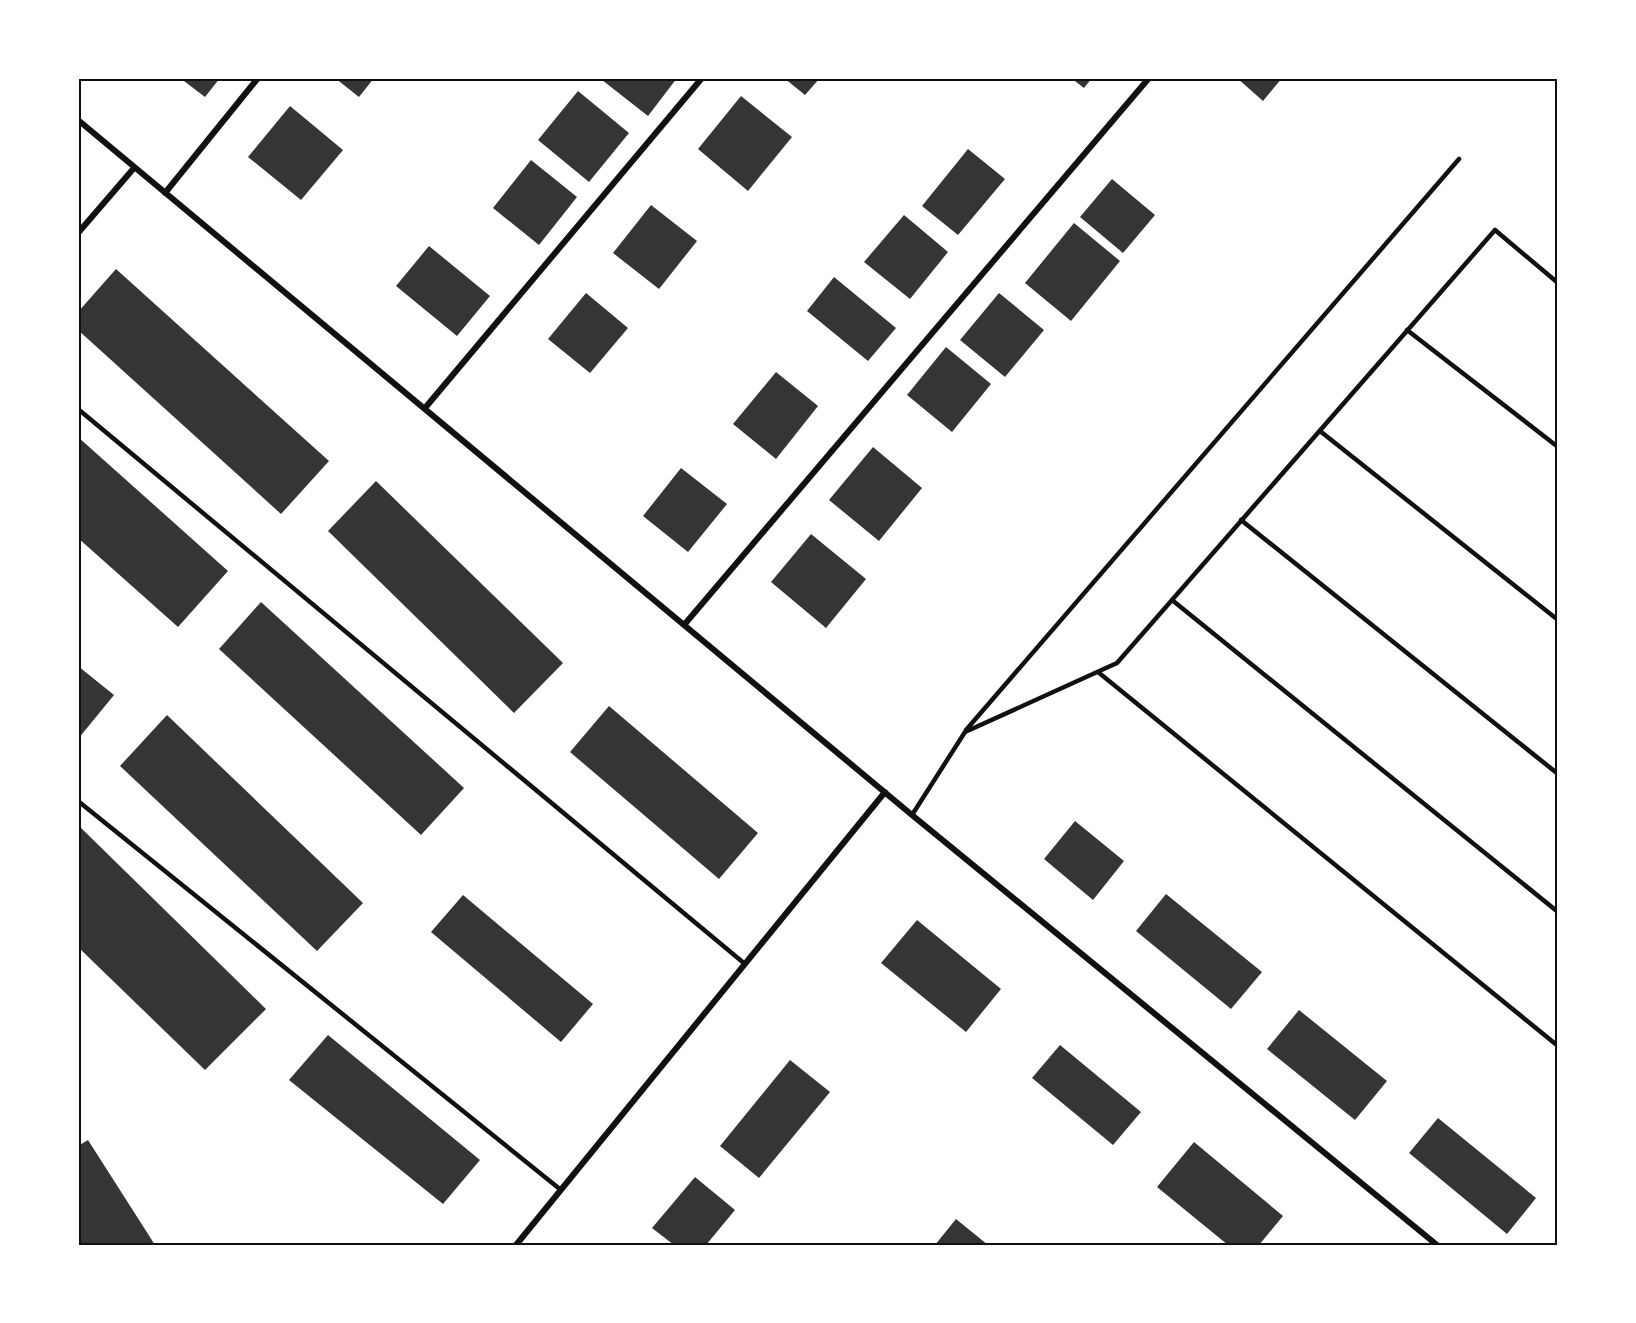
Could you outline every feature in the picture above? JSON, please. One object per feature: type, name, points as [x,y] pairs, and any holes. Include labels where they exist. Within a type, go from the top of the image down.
[{"type":"street","points":[[165,193],[258,78]]},
{"type":"street","points":[[425,408],[702,78]]},
{"type":"street","points":[[684,625],[1149,78]]},
{"type":"street","points":[[78,120],[912,815],[1437,1245]]},
{"type":"street","points":[[78,233],[134,168]]},
{"type":"street","points":[[516,1245],[885,792]]},
{"type":"lane","points":[[912,815],[965,732],[1460,159]]},
{"type":"lane","points":[[965,732],[1117,663],[1495,230],[1558,283]]},
{"type":"lane","points":[[1407,330],[1558,447]]},
{"type":"lane","points":[[78,409],[745,964]]},
{"type":"lane","points":[[1320,431],[1558,620]]},
{"type":"lane","points":[[1241,520],[1558,774]]},
{"type":"lane","points":[[1172,600],[1558,912]]},
{"type":"lane","points":[[1098,672],[1558,1046]]},
{"type":"lane","points":[[78,801],[561,1190]]},
{"type":"building","points":[[180,78],[220,78],[205,97]]},
{"type":"building","points":[[335,78],[374,78],[359,97]]},
{"type":"building","points":[[603,78],[677,78],[648,116],[602,80]]},
{"type":"building","points":[[784,78],[820,78],[805,95]]},
{"type":"building","points":[[1071,78],[1092,78],[1084,88]]},
{"type":"building","points":[[1237,78],[1282,78],[1263,101]]},
{"type":"building","points":[[578,91],[629,133],[589,182],[538,140]]},
{"type":"building","points":[[741,96],[792,137],[748,191],[698,149]]},
{"type":"building","points":[[290,106],[343,150],[301,200],[248,157]]},
{"type":"building","points":[[968,149],[1005,179],[958,235],[922,206]]},
{"type":"building","points":[[531,160],[577,197],[539,245],[493,208]]},
{"type":"building","points":[[1112,179],[1155,215],[1123,253],[1080,217]]},
{"type":"building","points":[[651,205],[697,241],[659,289],[613,253]]},
{"type":"building","points":[[904,215],[948,252],[910,299],[864,262]]},
{"type":"building","points":[[1074,223],[1120,261],[1071,321],[1025,283]]},
{"type":"building","points":[[429,246],[490,296],[457,336],[396,286]]},
{"type":"building","points":[[116,269],[329,461],[281,514],[78,330],[78,312]]},
{"type":"building","points":[[834,277],[896,328],[868,361],[807,311]]},
{"type":"building","points":[[586,293],[628,328],[590,373],[548,339]]},
{"type":"building","points":[[999,293],[1044,330],[1005,377],[960,340]]},
{"type":"building","points":[[946,347],[991,384],[952,432],[907,395]]},
{"type":"building","points":[[776,372],[818,406],[776,459],[733,424]]},
{"type":"building","points":[[78,437],[228,571],[178,627],[78,538]]},
{"type":"building","points":[[873,447],[922,488],[879,541],[829,500]]},
{"type":"building","points":[[681,468],[727,504],[688,552],[643,516]]},
{"type":"building","points":[[376,481],[563,663],[514,713],[328,531]]},
{"type":"building","points":[[811,534],[866,579],[826,628],[771,582]]},
{"type":"building","points":[[261,602],[464,788],[421,835],[219,649]]},
{"type":"building","points":[[78,666],[114,695],[78,739]]},
{"type":"building","points":[[609,706],[758,833],[719,879],[570,752]]},
{"type":"building","points":[[167,715],[363,903],[317,951],[120,766]]},
{"type":"building","points":[[1075,821],[1124,861],[1093,900],[1044,859]]},
{"type":"building","points":[[78,825],[266,1009],[205,1070],[78,947]]},
{"type":"building","points":[[1166,894],[1262,972],[1231,1009],[1136,931]]},
{"type":"building","points":[[463,895],[593,1004],[561,1042],[431,932]]},
{"type":"building","points":[[917,920],[1001,989],[966,1032],[881,963]]},
{"type":"building","points":[[1299,1010],[1387,1081],[1355,1120],[1267,1049]]},
{"type":"building","points":[[328,1035],[480,1160],[443,1204],[289,1080]]},
{"type":"building","points":[[1060,1045],[1141,1112],[1113,1145],[1032,1078]]},
{"type":"building","points":[[790,1060],[830,1092],[759,1178],[720,1146]]},
{"type":"building","points":[[1438,1118],[1536,1198],[1507,1234],[1409,1153]]},
{"type":"building","points":[[88,1140],[155,1245],[78,1245],[78,1146]]},
{"type":"building","points":[[1194,1142],[1283,1216],[1259,1245],[1228,1245],[1157,1187]]},
{"type":"building","points":[[695,1177],[735,1210],[706,1245],[674,1245],[652,1228]]},
{"type":"building","points":[[956,1219],[988,1245],[935,1245]]}]
